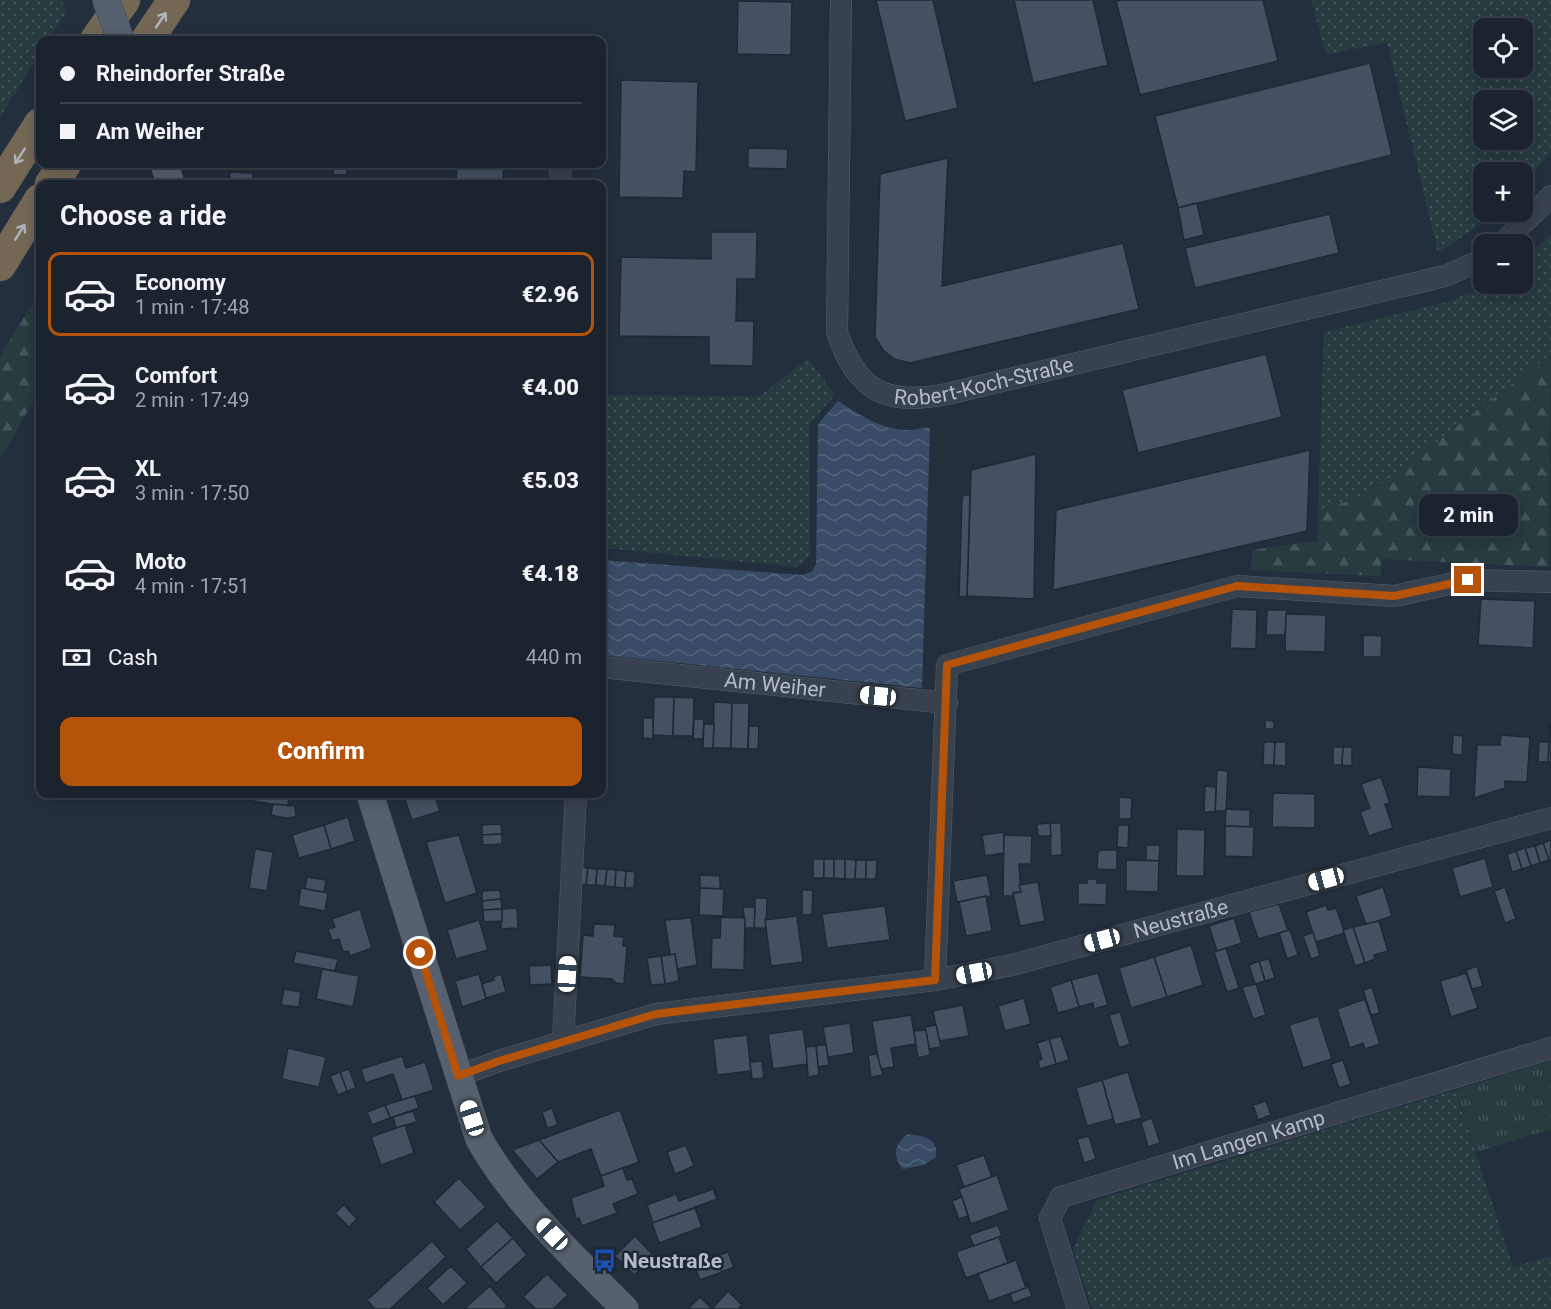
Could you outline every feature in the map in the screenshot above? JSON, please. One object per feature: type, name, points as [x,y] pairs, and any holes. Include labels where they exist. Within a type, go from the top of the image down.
[{"type":"highway","points":[[99,36],[124,0]]},
{"type":"highway","points":[[150,36],[174,0]]},
{"type":"highway","points":[[0,187],[36,130]]},
{"type":"highway","points":[[0,265],[36,206]]},
{"type":"main road","points":[[106,0],[120,36]]},
{"type":"main road","points":[[371,798],[479,1139],[498,1172],[538,1220],[625,1309]]},
{"type":"street","name":"Robert-Koch-Straße","points":[[841,0],[837,332],[846,360],[864,383],[887,394],[917,400],[947,394],[1445,276],[1473,264]]},
{"type":"street","points":[[1512,234],[1551,196]]},
{"type":"street","points":[[935,980],[947,665],[1237,586],[1394,596],[1468,580],[1551,582]]},
{"type":"street","name":"Am Weiher","points":[[606,667],[947,703]]},
{"type":"street","points":[[563,1041],[576,798]]},
{"type":"street","name":"Neustraße","points":[[458,1076],[563,1041],[656,1014],[935,980],[1012,965],[1551,818]]},
{"type":"street","name":"Im Langen Kamp","points":[[1078,1309],[1050,1218],[1061,1197],[1551,1048]]},
{"type":"green space","points":[[0,0],[62,0],[66,12],[51,36],[36,36],[36,59],[0,117]]},
{"type":"green space","points":[[1311,0],[1551,0],[1551,153],[1533,172],[1533,162],[1473,162],[1473,222],[1485,222],[1438,252],[1387,42],[1326,55]]},
{"type":"green space","points":[[1551,234],[1551,354],[1366,496],[1318,510],[1324,332],[1451,301],[1473,291],[1473,294],[1533,294],[1533,251]]},
{"type":"green space","points":[[36,298],[36,397],[0,459],[0,356]]},
{"type":"green space","points":[[1551,354],[1549,567],[1382,559],[1380,576],[1251,570],[1252,550],[1317,541],[1318,510],[1366,496]]},
{"type":"green space","points":[[808,358],[835,395],[809,425],[810,555],[798,567],[606,548],[606,395],[760,396]]},
{"type":"green space","points":[[1551,1060],[1551,1129],[1476,1152],[1456,1090]]},
{"type":"green space","points":[[1455,1090],[1513,1267],[1551,1256],[1551,1309],[1092,1309],[1073,1249],[1097,1200]]},
{"type":"water","points":[[838,401],[888,427],[910,430],[930,428],[922,688],[606,655],[606,560],[802,575],[812,572],[816,564],[818,424]]},
{"type":"water","points":[[908,1134],[929,1139],[935,1146],[936,1157],[924,1165],[903,1169],[897,1159],[896,1150]]},
{"type":"building","points":[[876,0],[933,0],[958,108],[905,121]]},
{"type":"building","points":[[1014,0],[1093,0],[1108,65],[1033,83]]},
{"type":"building","points":[[1263,0],[1278,61],[1140,95],[1116,1]]},
{"type":"building","points":[[738,1],[792,2],[791,55],[737,54]]},
{"type":"building","points":[[1370,63],[1392,155],[1178,208],[1155,116]]},
{"type":"building","points":[[621,80],[698,82],[696,172],[684,171],[683,198],[619,197]]},
{"type":"building","points":[[748,148],[788,149],[787,169],[748,168]]},
{"type":"building","points":[[948,158],[942,286],[1123,243],[1139,309],[910,363],[894,359],[883,350],[875,337],[880,174]]},
{"type":"building","points":[[334,168],[347,168],[347,175],[333,175]]},
{"type":"building","points":[[457,168],[504,168],[503,179],[456,179]]},
{"type":"building","points":[[230,172],[253,173],[253,180],[229,180]]},
{"type":"building","points":[[1197,203],[1204,235],[1184,240],[1178,208]]},
{"type":"building","points":[[1330,214],[1339,253],[1195,288],[1185,248]]},
{"type":"building","points":[[711,232],[757,232],[756,279],[737,279],[736,321],[754,321],[753,366],[709,365],[709,337],[619,336],[621,257],[711,259]]},
{"type":"building","points":[[1266,354],[1282,417],[1138,453],[1122,390]]},
{"type":"building","points":[[1310,450],[1307,531],[1053,590],[1056,510]]},
{"type":"building","points":[[1036,454],[1034,599],[967,596],[971,470]]},
{"type":"building","points":[[970,494],[967,596],[959,597],[962,496]]},
{"type":"building","points":[[1481,599],[1535,601],[1533,648],[1478,645]]},
{"type":"building","points":[[1232,609],[1257,610],[1256,649],[1230,648]]},
{"type":"building","points":[[1267,610],[1287,610],[1285,635],[1266,635]]},
{"type":"building","points":[[1286,614],[1326,615],[1325,652],[1285,651]]},
{"type":"building","points":[[1363,635],[1382,636],[1381,657],[1363,657]]},
{"type":"building","points":[[654,697],[674,697],[673,736],[653,735]]},
{"type":"building","points":[[674,697],[694,698],[693,736],[673,736]]},
{"type":"building","points":[[714,702],[732,703],[731,748],[713,748]]},
{"type":"building","points":[[732,703],[749,703],[748,749],[731,748]]},
{"type":"building","points":[[643,718],[653,718],[653,739],[643,738]]},
{"type":"building","points":[[694,719],[704,719],[703,739],[693,739]]},
{"type":"building","points":[[1265,720],[1274,721],[1274,729],[1265,729]]},
{"type":"building","points":[[704,724],[714,724],[713,748],[703,748]]},
{"type":"building","points":[[1550,725],[1551,762],[1548,762]]},
{"type":"building","points":[[749,726],[759,726],[758,749],[748,749]]},
{"type":"building","points":[[1453,735],[1463,736],[1462,755],[1452,754]]},
{"type":"building","points":[[1501,735],[1530,737],[1527,782],[1505,781],[1505,788],[1474,798],[1477,745],[1500,745]]},
{"type":"building","points":[[1264,742],[1275,742],[1274,765],[1263,765]]},
{"type":"building","points":[[1275,742],[1286,742],[1286,766],[1274,765]]},
{"type":"building","points":[[1539,742],[1549,742],[1548,762],[1538,762]]},
{"type":"building","points":[[1333,747],[1343,747],[1342,765],[1333,765]]},
{"type":"building","points":[[1343,747],[1352,747],[1352,766],[1342,765]]},
{"type":"building","points":[[1418,767],[1451,769],[1450,797],[1417,796]]},
{"type":"building","points":[[1217,770],[1228,771],[1226,811],[1215,811]]},
{"type":"building","points":[[1381,777],[1390,803],[1385,804],[1393,828],[1369,836],[1360,812],[1370,808],[1361,784]]},
{"type":"building","points":[[1205,786],[1216,787],[1215,812],[1204,812]]},
{"type":"building","points":[[1273,793],[1315,794],[1315,828],[1272,827]]},
{"type":"building","points":[[1119,797],[1132,798],[1131,819],[1119,819]]},
{"type":"building","points":[[248,798],[289,798],[288,807],[248,800]]},
{"type":"building","points":[[404,798],[435,798],[440,811],[412,820]]},
{"type":"building","points":[[273,804],[295,806],[296,817],[285,818],[271,815]]},
{"type":"building","points":[[1226,809],[1250,810],[1250,827],[1225,826]]},
{"type":"building","points":[[348,817],[355,841],[331,849],[324,825]]},
{"type":"building","points":[[1050,823],[1061,823],[1062,855],[1051,856]]},
{"type":"building","points":[[1050,823],[1051,836],[1038,836],[1037,824]]},
{"type":"building","points":[[501,824],[502,834],[482,835],[482,825]]},
{"type":"building","points":[[324,825],[331,849],[299,858],[292,835]]},
{"type":"building","points":[[1118,825],[1129,825],[1128,848],[1117,847]]},
{"type":"building","points":[[1225,826],[1254,827],[1253,857],[1225,856]]},
{"type":"building","points":[[1177,829],[1205,830],[1204,876],[1176,876]]},
{"type":"building","points":[[1004,832],[1004,853],[985,856],[982,835]]},
{"type":"building","points":[[502,834],[502,844],[483,845],[482,835]]},
{"type":"building","points":[[459,835],[477,893],[445,903],[426,842]]},
{"type":"building","points":[[1004,835],[1032,836],[1031,864],[1019,864],[1021,892],[1013,893],[1014,896],[1003,896]]},
{"type":"building","points":[[1551,840],[1551,860],[1549,860],[1543,843]]},
{"type":"building","points":[[1543,843],[1549,860],[1540,863],[1535,846]]},
{"type":"building","points":[[1146,845],[1160,845],[1159,861],[1146,860]]},
{"type":"building","points":[[1535,846],[1540,863],[1531,866],[1525,848]]},
{"type":"building","points":[[1525,848],[1531,866],[1522,869],[1516,851]]},
{"type":"building","points":[[255,849],[273,852],[267,891],[249,888]]},
{"type":"building","points":[[1117,850],[1117,870],[1097,869],[1098,851]]},
{"type":"building","points":[[1516,851],[1522,869],[1512,872],[1507,854]]},
{"type":"building","points":[[1485,858],[1493,887],[1460,897],[1452,868]]},
{"type":"building","points":[[813,859],[824,859],[824,878],[813,878]]},
{"type":"building","points":[[824,859],[834,859],[834,878],[824,878]]},
{"type":"building","points":[[834,859],[845,859],[845,879],[834,878]]},
{"type":"building","points":[[845,859],[856,860],[855,879],[845,879]]},
{"type":"building","points":[[856,860],[866,860],[866,879],[855,879]]},
{"type":"building","points":[[866,860],[877,860],[876,879],[866,879]]},
{"type":"building","points":[[1126,860],[1159,861],[1158,892],[1126,891]]},
{"type":"building","points":[[578,867],[588,868],[586,885],[577,884]]},
{"type":"building","points":[[588,868],[597,869],[596,885],[586,885]]},
{"type":"building","points":[[597,869],[607,869],[605,886],[596,885]]},
{"type":"building","points":[[607,869],[616,870],[615,887],[605,886]]},
{"type":"building","points":[[616,870],[626,871],[625,888],[615,887]]},
{"type":"building","points":[[626,871],[635,872],[634,888],[625,888]]},
{"type":"building","points":[[700,875],[720,876],[720,889],[700,888]]},
{"type":"building","points":[[987,875],[991,896],[957,902],[953,881]]},
{"type":"building","points":[[307,877],[326,880],[324,892],[305,889]]},
{"type":"building","points":[[1087,879],[1097,879],[1097,883],[1107,883],[1106,905],[1078,904],[1078,883],[1087,883]]},
{"type":"building","points":[[1038,882],[1045,921],[1020,926],[1013,893],[1021,892],[1019,885]]},
{"type":"building","points":[[1383,887],[1392,916],[1366,925],[1356,896]]},
{"type":"building","points":[[1505,887],[1516,919],[1505,923],[1494,891]]},
{"type":"building","points":[[301,888],[328,893],[325,911],[298,906]]},
{"type":"building","points":[[700,888],[724,889],[723,916],[699,915]]},
{"type":"building","points":[[500,890],[501,899],[482,901],[482,891]]},
{"type":"building","points":[[802,890],[813,890],[812,915],[802,915]]},
{"type":"building","points":[[986,896],[992,931],[966,936],[959,902]]},
{"type":"building","points":[[755,898],[767,898],[766,928],[754,928]]},
{"type":"building","points":[[501,899],[502,909],[483,910],[482,901]]},
{"type":"building","points":[[1279,904],[1287,928],[1290,930],[1258,939],[1249,912]]},
{"type":"building","points":[[1326,905],[1328,910],[1336,908],[1345,933],[1316,942],[1306,912]]},
{"type":"building","points":[[885,906],[890,940],[827,948],[822,914]]},
{"type":"building","points":[[743,907],[755,907],[754,928],[745,928]]},
{"type":"building","points":[[517,908],[518,928],[501,929],[502,909]]},
{"type":"building","points":[[360,909],[372,948],[350,956],[348,951],[343,952],[339,939],[332,941],[328,929],[335,927],[332,919]]},
{"type":"building","points":[[502,909],[502,921],[484,922],[483,910]]},
{"type":"building","points":[[797,916],[803,962],[771,966],[765,920]]},
{"type":"building","points":[[721,917],[745,918],[744,970],[711,969],[712,938],[720,938]]},
{"type":"building","points":[[691,918],[697,965],[677,969],[675,954],[670,955],[665,920]]},
{"type":"building","points":[[1234,918],[1242,943],[1217,951],[1209,926]]},
{"type":"building","points":[[479,920],[488,950],[456,959],[447,930]]},
{"type":"building","points":[[1379,921],[1388,951],[1374,955],[1375,959],[1365,963],[1353,927]]},
{"type":"building","points":[[594,924],[615,925],[614,936],[624,937],[623,946],[627,946],[624,984],[616,983],[612,979],[580,977],[583,935],[593,936]]},
{"type":"building","points":[[1353,927],[1365,963],[1355,966],[1343,930]]},
{"type":"building","points":[[1290,930],[1298,955],[1287,959],[1279,933]]},
{"type":"building","points":[[1313,932],[1320,956],[1311,959],[1303,936]]},
{"type":"building","points":[[1191,945],[1203,985],[1167,997],[1154,957]]},
{"type":"building","points":[[1226,948],[1239,988],[1227,992],[1214,952]]},
{"type":"building","points":[[296,951],[338,959],[335,971],[293,963]]},
{"type":"building","points":[[675,954],[679,981],[665,984],[661,956]]},
{"type":"building","points":[[661,956],[665,984],[651,985],[647,958]]},
{"type":"building","points":[[1154,957],[1167,997],[1131,1008],[1119,968]]},
{"type":"building","points":[[1269,959],[1275,978],[1265,981],[1259,961]]},
{"type":"building","points":[[1259,961],[1265,981],[1255,984],[1249,965]]},
{"type":"building","points":[[551,965],[552,984],[530,985],[529,966]]},
{"type":"building","points":[[1477,966],[1483,986],[1472,989],[1466,970]]},
{"type":"building","points":[[322,969],[359,976],[353,1007],[316,999]]},
{"type":"building","points":[[1098,973],[1108,1005],[1094,1009],[1093,1003],[1079,1007],[1071,980]]},
{"type":"building","points":[[1466,973],[1478,1008],[1451,1017],[1440,981]]},
{"type":"building","points":[[479,974],[486,999],[462,1007],[455,981]]},
{"type":"building","points":[[501,974],[506,992],[486,998],[482,984],[494,980],[493,977]]},
{"type":"building","points":[[1071,980],[1079,1007],[1058,1013],[1050,987]]},
{"type":"building","points":[[1256,984],[1266,1015],[1253,1019],[1242,987]]},
{"type":"building","points":[[1372,987],[1380,1013],[1371,1015],[1363,990]]},
{"type":"building","points":[[284,989],[301,992],[299,1007],[281,1005]]},
{"type":"building","points":[[1024,998],[1031,1024],[1005,1031],[998,1006]]},
{"type":"building","points":[[1365,999],[1380,1044],[1365,1049],[1363,1043],[1350,1048],[1337,1009]]},
{"type":"building","points":[[963,1005],[969,1036],[939,1041],[933,1011]]},
{"type":"building","points":[[1120,1012],[1130,1044],[1119,1048],[1109,1015]]},
{"type":"building","points":[[911,1015],[916,1044],[891,1048],[894,1067],[880,1069],[872,1021]]},
{"type":"building","points":[[1318,1016],[1332,1059],[1303,1068],[1289,1025]]},
{"type":"building","points":[[850,1023],[854,1053],[828,1057],[823,1027]]},
{"type":"building","points":[[936,1025],[941,1047],[929,1049],[925,1027]]},
{"type":"building","points":[[803,1029],[808,1064],[773,1069],[768,1034]]},
{"type":"building","points":[[926,1030],[930,1055],[918,1058],[914,1031]]},
{"type":"building","points":[[747,1035],[751,1071],[717,1075],[713,1039]]},
{"type":"building","points":[[1061,1036],[1069,1060],[1056,1064],[1049,1039]]},
{"type":"building","points":[[1049,1039],[1056,1064],[1040,1069],[1038,1061],[1042,1059],[1037,1043]]},
{"type":"building","points":[[826,1045],[829,1065],[818,1067],[816,1046]]},
{"type":"building","points":[[816,1046],[819,1075],[808,1077],[806,1047]]},
{"type":"building","points":[[288,1048],[326,1057],[319,1087],[282,1079]]},
{"type":"building","points":[[877,1054],[883,1075],[871,1077],[868,1055]]},
{"type":"building","points":[[402,1056],[406,1068],[425,1062],[434,1090],[402,1100],[393,1074],[365,1083],[361,1069]]},
{"type":"building","points":[[1343,1060],[1351,1084],[1339,1088],[1331,1064]]},
{"type":"building","points":[[762,1061],[764,1078],[752,1079],[750,1062]]},
{"type":"building","points":[[349,1069],[356,1088],[347,1091],[340,1072]]},
{"type":"building","points":[[340,1072],[347,1091],[338,1095],[330,1076]]},
{"type":"building","points":[[1128,1072],[1142,1118],[1115,1125],[1102,1080]]},
{"type":"building","points":[[1102,1080],[1113,1119],[1087,1126],[1076,1088]]},
{"type":"building","points":[[415,1096],[419,1108],[390,1118],[385,1105]]},
{"type":"building","points":[[1266,1101],[1271,1115],[1258,1120],[1253,1105]]},
{"type":"building","points":[[385,1105],[390,1118],[372,1125],[367,1112]]},
{"type":"building","points":[[552,1108],[558,1125],[547,1128],[542,1112]]},
{"type":"building","points":[[620,1110],[639,1162],[601,1176],[591,1149],[558,1162],[539,1140]]},
{"type":"building","points":[[413,1111],[417,1122],[396,1128],[393,1117]]},
{"type":"building","points":[[1152,1118],[1160,1143],[1148,1147],[1141,1122]]},
{"type":"building","points":[[405,1125],[414,1153],[381,1165],[371,1137]]},
{"type":"building","points":[[1089,1136],[1096,1159],[1084,1163],[1077,1139]]},
{"type":"building","points":[[539,1140],[558,1162],[537,1179],[512,1150]]},
{"type":"building","points":[[686,1145],[694,1166],[675,1174],[667,1152]]},
{"type":"building","points":[[984,1155],[992,1177],[964,1187],[956,1165]]},
{"type":"building","points":[[623,1168],[627,1180],[632,1179],[638,1194],[613,1204],[617,1213],[582,1226],[579,1218],[576,1219],[571,1198],[604,1186],[601,1176]]},
{"type":"building","points":[[997,1175],[1009,1210],[971,1224],[959,1189]]},
{"type":"building","points":[[459,1178],[486,1207],[460,1230],[434,1202]]},
{"type":"building","points":[[713,1189],[717,1199],[653,1223],[647,1205],[676,1194],[679,1201]]},
{"type":"building","points":[[962,1197],[968,1216],[959,1219],[952,1201]]},
{"type":"building","points":[[344,1205],[357,1219],[349,1227],[335,1213]]},
{"type":"building","points":[[695,1208],[702,1227],[659,1243],[652,1223]]},
{"type":"building","points":[[497,1221],[513,1238],[481,1267],[466,1249]]},
{"type":"building","points":[[998,1225],[1002,1236],[974,1246],[969,1235]]},
{"type":"building","points":[[635,1236],[654,1256],[634,1275],[615,1256]]},
{"type":"building","points":[[999,1237],[1008,1263],[966,1278],[956,1252]]},
{"type":"building","points":[[513,1238],[527,1255],[496,1283],[481,1267]]},
{"type":"building","points":[[432,1241],[446,1257],[390,1309],[375,1309],[367,1300]]},
{"type":"building","points":[[728,1252],[734,1267],[722,1272],[716,1256]]},
{"type":"building","points":[[715,1254],[722,1272],[700,1280],[693,1262]]},
{"type":"building","points":[[1016,1260],[1026,1288],[989,1301],[978,1274]]},
{"type":"building","points":[[451,1266],[467,1283],[443,1305],[427,1288]]},
{"type":"building","points":[[547,1274],[568,1295],[553,1309],[536,1309],[523,1297]]},
{"type":"building","points":[[1027,1284],[1032,1296],[1013,1303],[1010,1294],[1026,1288]]},
{"type":"building","points":[[490,1286],[507,1306],[504,1309],[464,1309]]},
{"type":"building","points":[[728,1291],[742,1305],[738,1309],[712,1309]]},
{"type":"building","points":[[700,1297],[712,1309],[688,1309]]},
{"type":"place","name":"Neustraße","points":[[605,1261]]},
{"type":"route","points":[[420,953],[458,1076],[499,1061],[656,1014],[935,980],[947,665],[1237,586],[1394,596],[1468,580]]}]
